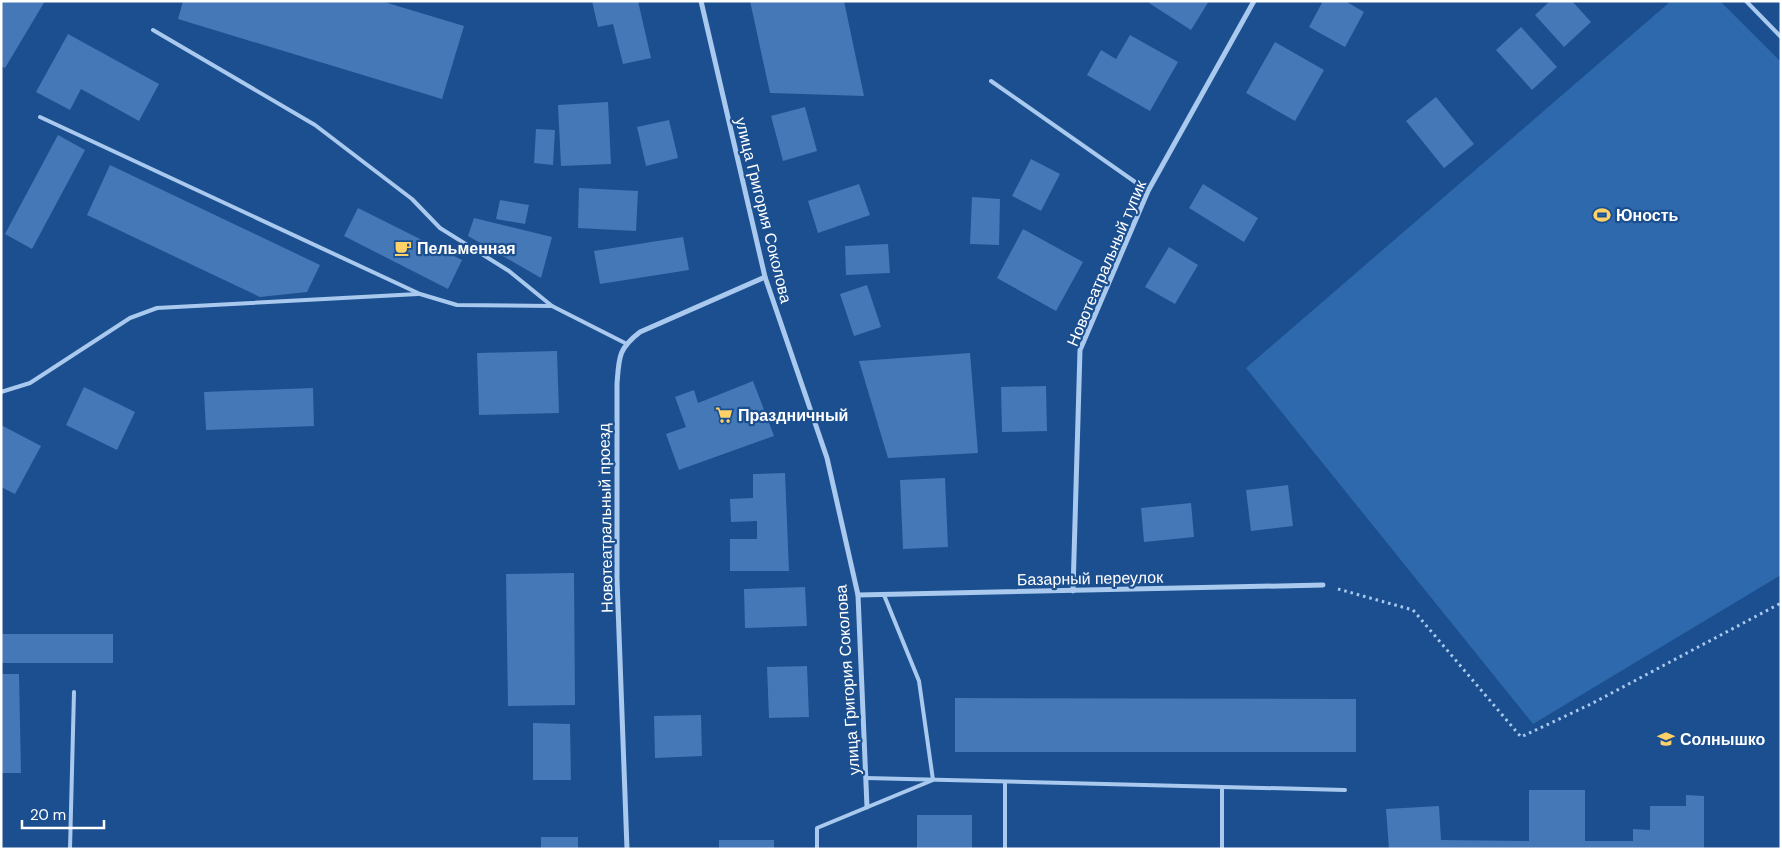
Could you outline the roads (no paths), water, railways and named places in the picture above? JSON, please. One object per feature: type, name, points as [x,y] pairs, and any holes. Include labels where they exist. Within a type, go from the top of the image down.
[{"type":"street","name":"улица Григория Соколова","points":[[701,1],[765,277],[827,458],[858,595],[867,807]]},
{"type":"street","name":"Новотеатральный тупик","points":[[1073,591],[1080,350],[1148,190],[1254,1]]},
{"type":"street","points":[[625,343],[640,332],[765,277]]},
{"type":"street","name":"Новотеатральный проезд","points":[[625,343],[618,362],[617,384],[617,550],[627,849]]},
{"type":"street","name":"Базарный переулок","points":[[858,595],[1323,585]]},
{"type":"lane","points":[[1746,1],[1781,37]]},
{"type":"lane","points":[[153,30],[315,125],[412,199],[440,228],[508,271],[552,306],[625,343]]},
{"type":"lane","points":[[991,81],[1148,190]]},
{"type":"lane","points":[[40,117],[420,294],[457,305],[552,306]]},
{"type":"lane","points":[[1,392],[30,383],[130,318],[157,308],[420,294]]},
{"type":"lane","points":[[884,595],[919,681],[933,780]]},
{"type":"lane","points":[[70,849],[74,692]]},
{"type":"lane","points":[[866,778],[1345,790]]},
{"type":"lane","points":[[817,849],[817,828],[933,780]]},
{"type":"lane","points":[[1005,782],[1005,849]]},
{"type":"lane","points":[[1222,787],[1222,849]]},
{"type":"place","name":"Юность","points":[[1602,215]]},
{"type":"place","name":"Пельменная","points":[[403,248]]},
{"type":"place","name":"Праздничный","points":[[724,415]]},
{"type":"place","name":"Солнышко","points":[[1666,739]]}]
